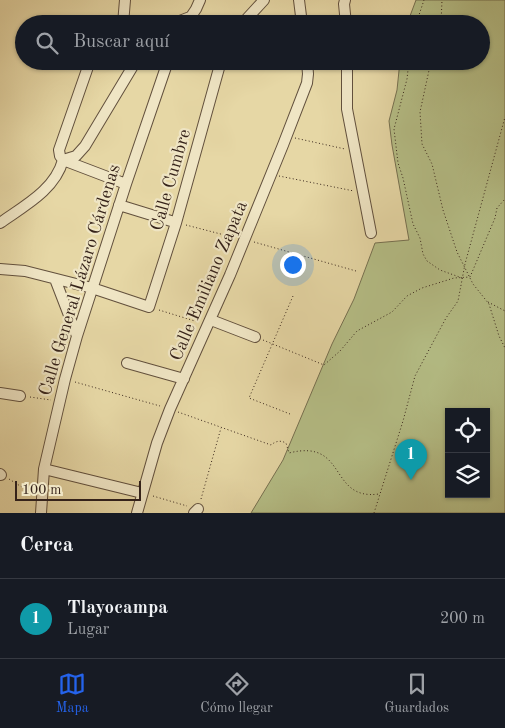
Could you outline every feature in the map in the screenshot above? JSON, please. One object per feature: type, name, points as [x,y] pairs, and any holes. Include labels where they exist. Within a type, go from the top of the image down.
[{"type":"street","points":[[123,15],[125,0]]},
{"type":"street","points":[[192,15],[200,0]]},
{"type":"street","points":[[250,15],[264,0]]},
{"type":"street","points":[[299,0],[301,15]]},
{"type":"street","points":[[342,1],[344,15]]},
{"type":"street","points":[[87,70],[59,150],[60,156],[63,160],[126,184]]},
{"type":"street","points":[[63,160],[76,156],[85,146],[129,70]]},
{"type":"street","name":"Calle General Lázaro Cárdenas","points":[[41,513],[44,469],[77,336],[165,70]]},
{"type":"street","name":"Calle Cumbre","points":[[149,307],[219,70]]},
{"type":"street","name":"Calle Emiliano Zapata","points":[[137,513],[157,443],[170,409],[210,322],[287,136],[307,83],[307,70]]},
{"type":"street","points":[[347,70],[346,99],[371,233]]},
{"type":"street","points":[[0,223],[44,191],[60,171],[63,160]]},
{"type":"street","points":[[119,205],[174,222]]},
{"type":"street","points":[[0,269],[25,271],[92,288],[149,307]]},
{"type":"street","points":[[55,279],[77,336]]},
{"type":"street","points":[[210,322],[255,337]]},
{"type":"street","points":[[127,363],[184,380]]},
{"type":"street","points":[[0,393],[20,396]]},
{"type":"street","points":[[44,469],[142,493]]},
{"type":"path","points":[[419,15],[424,0]]},
{"type":"path","points":[[441,15],[442,0]]},
{"type":"path","points":[[408,70],[408,79],[394,129],[398,163],[413,224],[420,238],[423,254],[427,261],[440,270],[462,278]]},
{"type":"path","points":[[429,70],[420,112],[422,144],[432,164],[443,210],[464,268],[475,287],[487,301],[505,348]]},
{"type":"path","points":[[374,513],[415,376],[446,318],[458,301],[464,268],[505,117]]},
{"type":"path","points":[[287,136],[355,151]]},
{"type":"path","points":[[271,175],[364,193]]},
{"type":"path","points":[[470,277],[495,218],[497,208],[505,200]]},
{"type":"path","points":[[174,222],[356,271]]},
{"type":"path","points":[[255,337],[316,361],[320,365],[324,365],[357,331],[392,312],[407,296],[422,288],[454,278],[470,277]]},
{"type":"path","points":[[290,414],[249,398],[293,296]]},
{"type":"path","points":[[487,301],[505,311]]},
{"type":"path","points":[[149,307],[210,322]]},
{"type":"path","points":[[65,379],[170,409],[271,445],[276,441],[282,441],[286,443],[289,453],[316,451],[330,459],[336,471],[347,485],[358,493],[380,494]]},
{"type":"path","points":[[20,396],[60,400]]},
{"type":"path","points":[[142,493],[196,511],[221,428]]},
{"type":"path","points":[[1,475],[43,499]]},
{"type":"green space","points":[[416,0],[505,0],[505,513],[251,513],[283,460],[332,344],[354,299],[375,243],[409,240],[389,121],[397,90],[399,70],[490,70],[490,15],[410,15]]},
{"type":"place","name":"Tlayocampa","points":[[411,480]]}]
